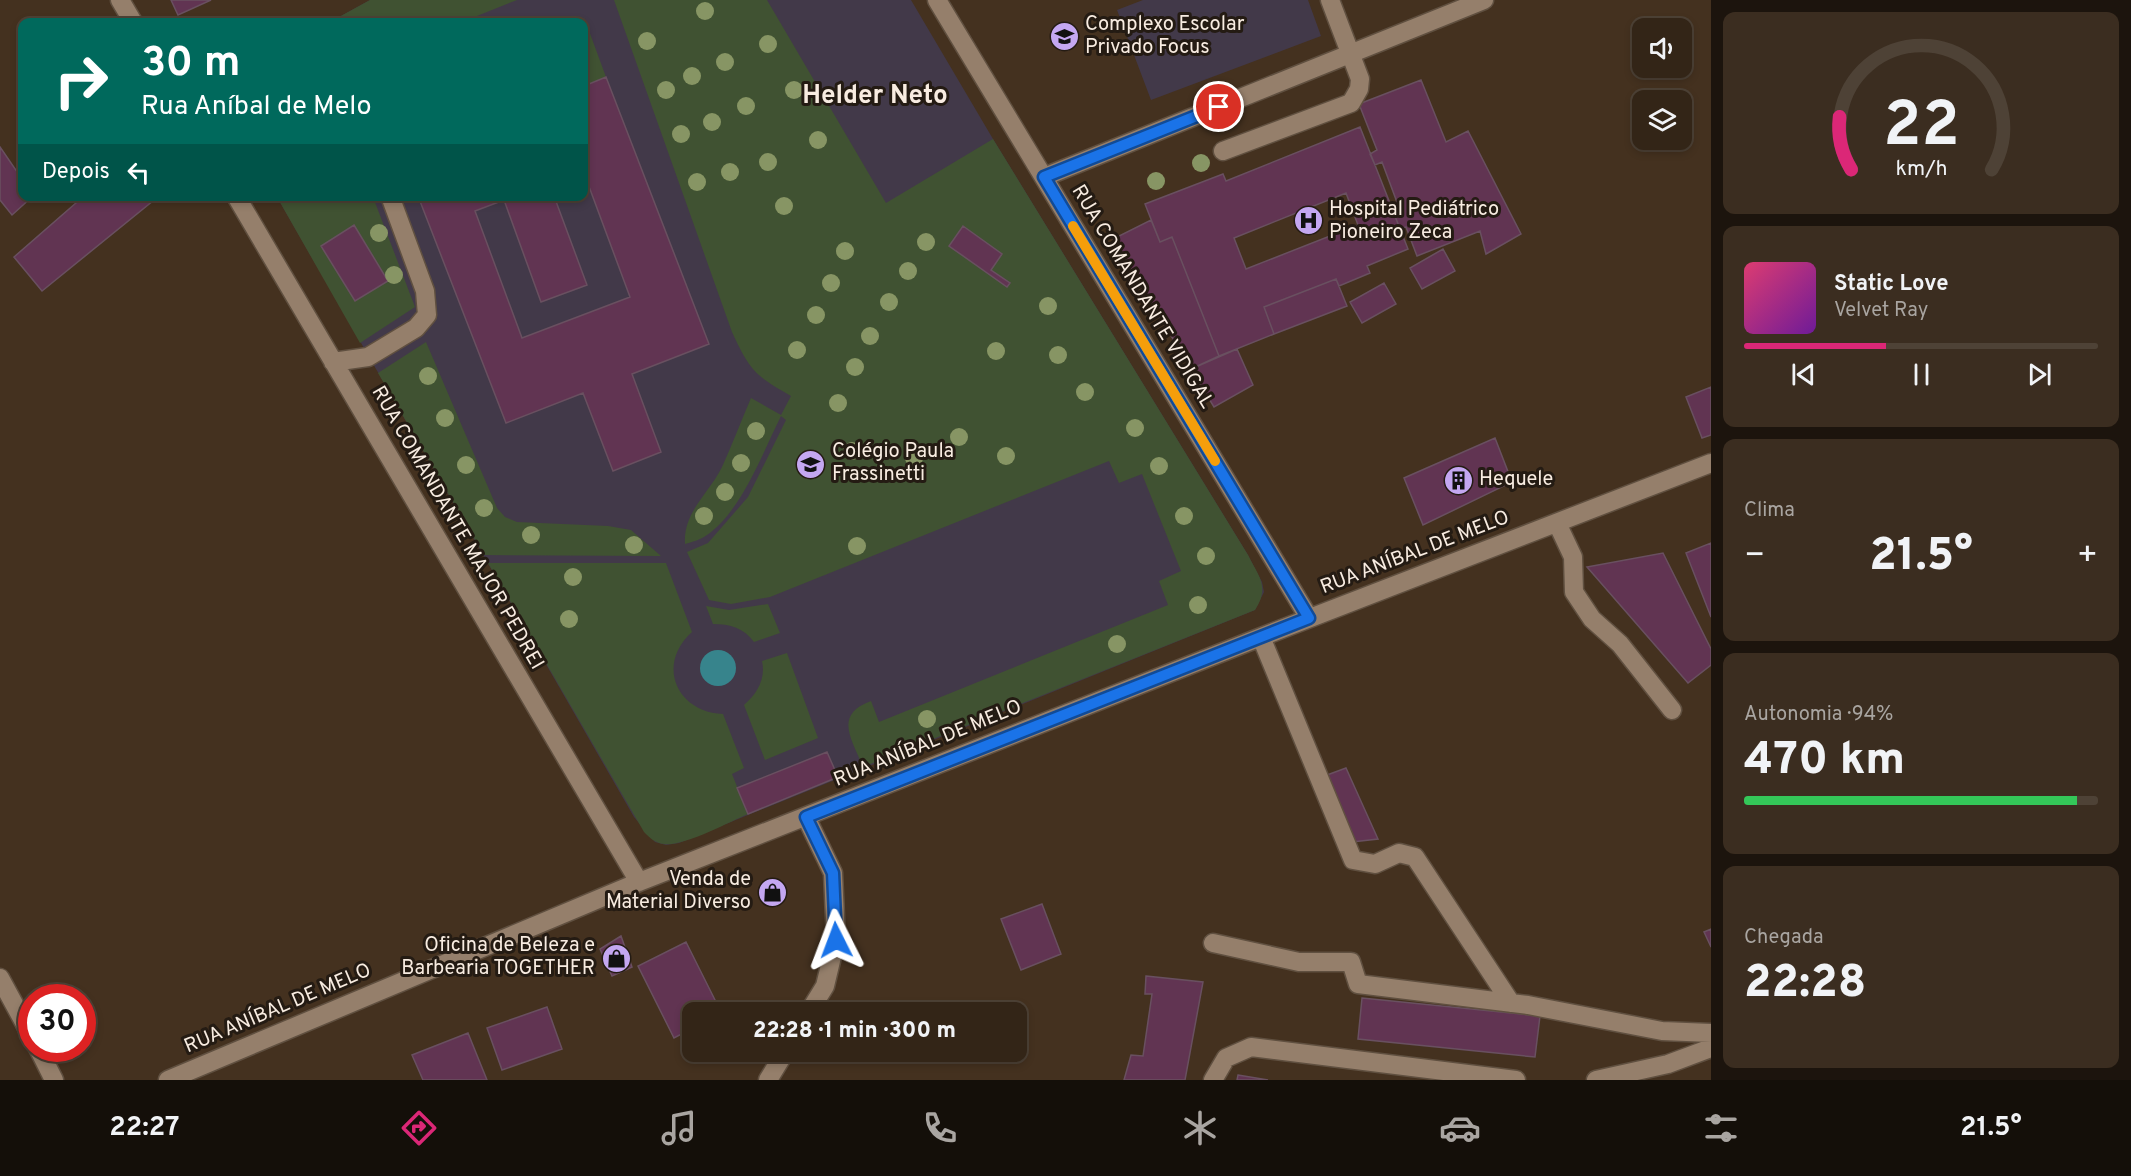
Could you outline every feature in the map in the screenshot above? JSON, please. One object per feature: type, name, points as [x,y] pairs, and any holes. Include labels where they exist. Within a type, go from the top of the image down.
[{"type":"street","points":[[120,0],[131,18]]},
{"type":"street","name":"RUA COMANDANTE VIDIGAL","points":[[937,0],[1309,618]]},
{"type":"street","points":[[1223,151],[1351,102],[1359,89],[1360,79],[1330,0]]},
{"type":"street","points":[[1044,177],[1484,0]]},
{"type":"street","name":"RUA COMANDANTE MAJOR PEDREI","points":[[239,201],[639,882]]},
{"type":"street","points":[[333,362],[368,357],[416,328],[428,315],[425,291],[392,201]]},
{"type":"street","name":"RUA ANÍBAL DE MELO","points":[[168,1080],[639,882],[1309,618],[1711,463]]},
{"type":"street","points":[[1557,523],[1573,557],[1574,592],[1592,619],[1620,645],[1672,710]]},
{"type":"street","points":[[1261,637],[1353,860],[1375,864],[1399,853],[1415,857],[1511,1003]]},
{"type":"street","points":[[806,817],[833,873],[836,940],[825,986],[815,1002]]},
{"type":"street","points":[[1213,943],[1299,962],[1351,962],[1358,984],[1511,1003],[1662,1031],[1711,1033]]},
{"type":"street","points":[[0,978],[18,1011]]},
{"type":"street","points":[[1213,1080],[1226,1058],[1251,1047],[1516,1080]]},
{"type":"street","points":[[1596,1080],[1668,1064],[1711,1048]]},
{"type":"street","points":[[45,1062],[54,1080]]},
{"type":"street","points":[[768,1080],[779,1062]]},
{"type":"shaded area","name":"Colégio Paula Frassinetti","points":[[370,0],[911,0],[993,139],[1248,555],[1262,582],[1264,592],[1255,610],[679,843],[666,845],[655,842],[634,817],[279,201],[588,201],[588,18],[337,18]]},
{"type":"shaded area","points":[[1143,0],[1308,0],[1321,36],[1151,100],[1117,10]]},
{"type":"green space","points":[[370,0],[517,0],[472,18],[337,18]]},
{"type":"green space","points":[[614,0],[767,0],[886,203],[993,139],[1248,555],[1259,576],[1262,588],[1262,595],[1255,610],[863,767],[849,729],[852,713],[859,707],[871,701],[879,722],[1168,605],[1159,581],[1181,571],[1142,474],[1119,483],[1109,461],[770,597],[731,604],[709,600],[687,552],[708,543],[748,497],[786,420],[781,416],[741,497],[719,525],[704,537],[685,544],[688,522],[722,467],[751,398],[781,415],[791,396],[769,383],[754,370],[743,355],[732,332]],"holes":[[[963,226],[1002,254],[991,270],[1010,282],[1007,287],[949,246]]]},
{"type":"green space","points":[[588,28],[606,77],[588,84]]},
{"type":"green space","points":[[279,201],[375,201],[415,307],[360,343]]},
{"type":"green space","points":[[426,342],[497,508],[505,517],[517,522],[608,526],[631,530],[661,556],[484,555],[378,373]]},
{"type":"green space","points":[[488,563],[666,563],[692,632],[681,645],[675,658],[676,684],[683,696],[693,705],[723,714],[744,768],[732,774],[748,814],[694,838],[672,844],[658,843],[646,834]]},
{"type":"green space","points":[[768,604],[780,633],[754,642],[746,633],[736,628],[713,624],[706,606],[729,610]]},
{"type":"green space","points":[[787,653],[818,738],[765,760],[744,705],[759,686],[763,674],[762,661]]},
{"type":"water","points":[[718,650],[731,655],[736,668],[731,681],[718,686],[705,681],[700,668],[705,655]]},
{"type":"building","points":[[171,0],[211,0],[178,15]]},
{"type":"building","points":[[606,77],[709,344],[632,374],[661,452],[613,471],[583,393],[506,423],[420,201],[501,201],[475,211],[522,338],[630,297],[588,184],[588,84]]},
{"type":"building","points":[[1421,80],[1446,142],[1468,131],[1521,234],[1486,254],[1480,231],[1417,256],[1406,227],[1400,229],[1395,216],[1401,213],[1382,162],[1375,165],[1370,154],[1377,150],[1359,104]]},
{"type":"building","name":"Hospital Pediátrico Pioneiro Zeca","points":[[1360,127],[1408,249],[1367,266],[1370,273],[1339,286],[1336,279],[1264,307],[1274,334],[1219,356],[1172,237],[1160,242],[1145,204],[1223,174],[1226,181]],"holes":[[[1346,193],[1358,225],[1246,269],[1234,238]]]},
{"type":"building","points":[[0,147],[18,173],[18,201],[27,201],[12,215],[0,200]]},
{"type":"building","points":[[78,201],[153,201],[42,291],[14,257]]},
{"type":"building","points":[[504,201],[556,201],[587,285],[541,302]]},
{"type":"building","points":[[1151,220],[1160,242],[1172,237],[1219,356],[1191,369],[1113,239]]},
{"type":"building","points":[[354,225],[388,281],[355,301],[321,246]]},
{"type":"building","points":[[963,226],[1002,254],[991,270],[1010,283],[1007,287],[949,246]]},
{"type":"building","points":[[1443,249],[1455,271],[1422,289],[1410,268]]},
{"type":"building","points":[[1336,279],[1347,306],[1274,334],[1264,307]]},
{"type":"building","points":[[1384,283],[1396,304],[1362,323],[1350,302]]},
{"type":"building","points":[[1237,349],[1253,385],[1214,407],[1191,369]]},
{"type":"building","points":[[1711,387],[1711,435],[1702,438],[1686,397]]},
{"type":"building","name":"Hequele","points":[[1495,438],[1512,482],[1423,525],[1404,478]]},
{"type":"building","points":[[1711,543],[1711,617],[1686,553]]},
{"type":"building","points":[[1663,553],[1711,649],[1711,665],[1688,683],[1587,567]]},
{"type":"building","points":[[827,752],[838,777],[748,814],[737,788]]},
{"type":"building","points":[[1346,768],[1378,839],[1352,842],[1319,778]]},
{"type":"building","points":[[1042,904],[1061,954],[1021,970],[1001,919]]},
{"type":"building","points":[[1711,929],[1711,947],[1704,932]]},
{"type":"building","name":"Oficina de Beleza e Barbearia TOGETHER","points":[[621,936],[632,967],[612,976],[600,949]]},
{"type":"building","points":[[686,942],[716,1002],[682,1002],[682,1034],[674,1038],[638,966]]},
{"type":"building","points":[[1146,976],[1203,982],[1185,1080],[1124,1080],[1131,1055],[1143,1056],[1152,994],[1145,994]]},
{"type":"building","points":[[1362,998],[1540,1016],[1535,1057],[1358,1039]]},
{"type":"building","points":[[547,1007],[562,1049],[502,1070],[487,1028]]},
{"type":"building","points":[[468,1033],[487,1080],[423,1080],[412,1055]]},
{"type":"building","points":[[1238,1075],[1268,1080],[1237,1080]]},
{"type":"slow traffic","points":[[1073,226],[1215,461]]},
{"type":"place","name":"Complexo Escolar Privado Focus","points":[[1064,36]]},
{"type":"place","name":"Hospital Pediátrico Pioneiro Zeca","points":[[1308,221]]},
{"type":"place","name":"Colégio Paula Frassinetti","points":[[811,464]]},
{"type":"place","name":"Hequele","points":[[1458,480]]},
{"type":"place","name":"Venda de Material Diverso","points":[[772,892]]},
{"type":"place","name":"Oficina de Beleza e Barbearia TOGETHER","points":[[616,958]]},
{"type":"district","name":"Helder Neto","points":[[875,96]]},
{"type":"route","points":[[836,940],[833,873],[806,817],[1309,618],[1044,177],[1219,107]]}]
